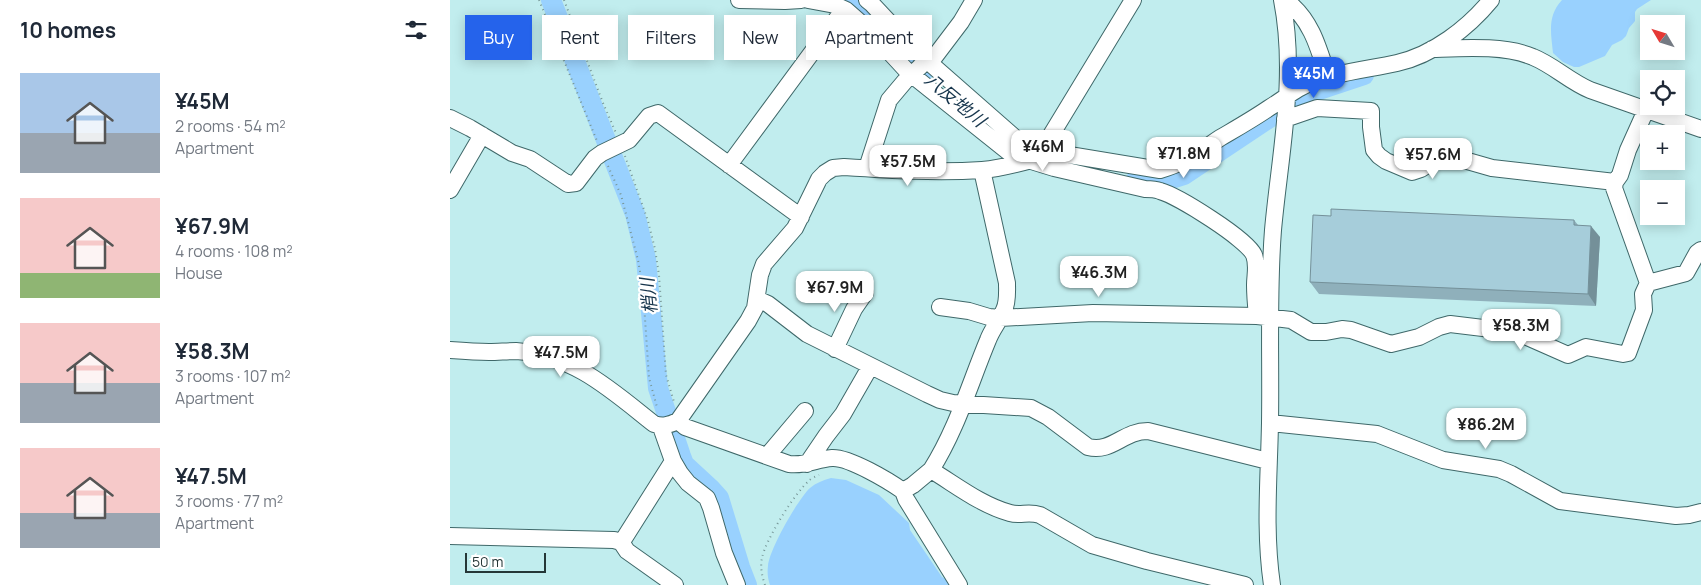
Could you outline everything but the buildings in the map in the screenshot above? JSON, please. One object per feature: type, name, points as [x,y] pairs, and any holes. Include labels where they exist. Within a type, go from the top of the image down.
[{"type":"street","points":[[739,0],[801,0]]},
{"type":"street","points":[[808,0],[835,5],[844,9],[872,32],[912,75],[1024,161],[1145,189],[1159,190],[1210,218],[1252,250],[1256,268],[1255,286],[1263,317],[1270,422],[1266,527],[1272,585]]},
{"type":"street","points":[[867,0],[915,50],[1022,144],[1033,149],[1160,170],[1191,158],[1306,85],[1361,69],[1411,59],[1432,49],[1462,28],[1481,12],[1491,0]]},
{"type":"street","points":[[867,168],[889,100],[905,81],[933,59],[962,22],[974,0]]},
{"type":"street","points":[[737,585],[724,553],[712,508],[707,498],[688,483],[673,461],[668,425],[748,321],[755,308],[760,275],[764,264],[789,236],[824,173],[833,168],[844,167],[918,172],[982,170],[1024,161],[1050,151],[1133,0]]},
{"type":"street","points":[[1284,0],[1298,12],[1312,33],[1328,78]]},
{"type":"street","points":[[1263,317],[1288,97],[1288,41],[1284,0]]},
{"type":"street","points":[[729,165],[844,9]]},
{"type":"street","points":[[1432,49],[1481,49],[1525,54],[1543,62],[1576,84],[1640,108]]},
{"type":"street","points":[[1285,119],[1317,108],[1371,111],[1374,150],[1379,156],[1412,172],[1440,157],[1450,156],[1492,168],[1615,182]]},
{"type":"street","points":[[450,118],[512,153],[530,158],[568,184],[576,183],[595,158],[630,140],[649,116],[658,113],[801,217]]},
{"type":"street","points":[[940,307],[1000,318],[1093,313],[1263,317],[1291,320],[1311,332],[1351,330],[1391,344],[1419,337],[1438,327],[1450,324],[1516,332],[1568,355],[1586,347],[1623,354],[1628,352],[1644,310],[1643,294],[1648,283],[1614,188],[1644,115]]},
{"type":"street","points":[[1660,115],[1701,129]]},
{"type":"street","points":[[450,190],[482,135]]},
{"type":"street","points":[[903,491],[931,470],[939,457],[1006,302],[1007,283],[982,170]]},
{"type":"street","points":[[1648,283],[1686,273],[1697,252],[1701,250]]},
{"type":"street","points":[[835,349],[854,309],[864,293]]},
{"type":"street","points":[[757,299],[768,304],[807,334],[870,367],[940,400],[963,404],[1031,408],[1048,417],[1088,446],[1095,448],[1110,445],[1131,433],[1148,431],[1268,461]]},
{"type":"street","points":[[450,350],[516,351],[542,356],[565,363],[594,377],[654,424],[685,427],[789,464],[814,469],[831,458],[840,459],[874,474],[903,491],[906,499],[959,585]]},
{"type":"street","points":[[814,469],[826,436],[843,414],[870,367]]},
{"type":"street","points":[[767,456],[806,411]]},
{"type":"street","points":[[1270,422],[1366,431],[1444,460],[1499,469],[1560,501],[1676,516],[1701,512]]},
{"type":"street","points":[[620,542],[625,538],[673,461]]},
{"type":"street","points":[[931,470],[977,499],[1008,513],[1018,515],[1032,512],[1040,515],[1092,545],[1146,561],[1245,585]]},
{"type":"street","points":[[450,536],[614,540],[620,542],[627,552],[675,585]]},
{"type":"path","points":[[539,0],[648,221],[659,275],[666,375],[677,410],[668,425]]},
{"type":"path","points":[[564,0],[602,103],[643,289],[649,378],[668,425]]},
{"type":"path","points":[[765,585],[761,574],[762,558],[768,542],[798,493],[809,480],[814,469]]},
{"type":"water","points":[[1562,0],[1651,0],[1637,9],[1635,21],[1629,28],[1626,36],[1612,45],[1605,56],[1579,67],[1574,67],[1563,62],[1553,53],[1552,19],[1557,6]]},
{"type":"water","points":[[831,478],[846,480],[879,495],[909,523],[910,530],[942,577],[951,582],[952,585],[770,585],[768,566],[773,549],[785,525],[810,488]]},
{"type":"waterway","name":"梢川","points":[[551,0],[635,214],[646,259],[658,388],[684,464],[719,498],[747,585]]},
{"type":"waterway","name":"八反地川","points":[[847,0],[862,9],[922,74]]},
{"type":"waterway","name":"八反地川","points":[[1135,181],[1159,183],[1184,175],[1304,95],[1364,75]]}]
